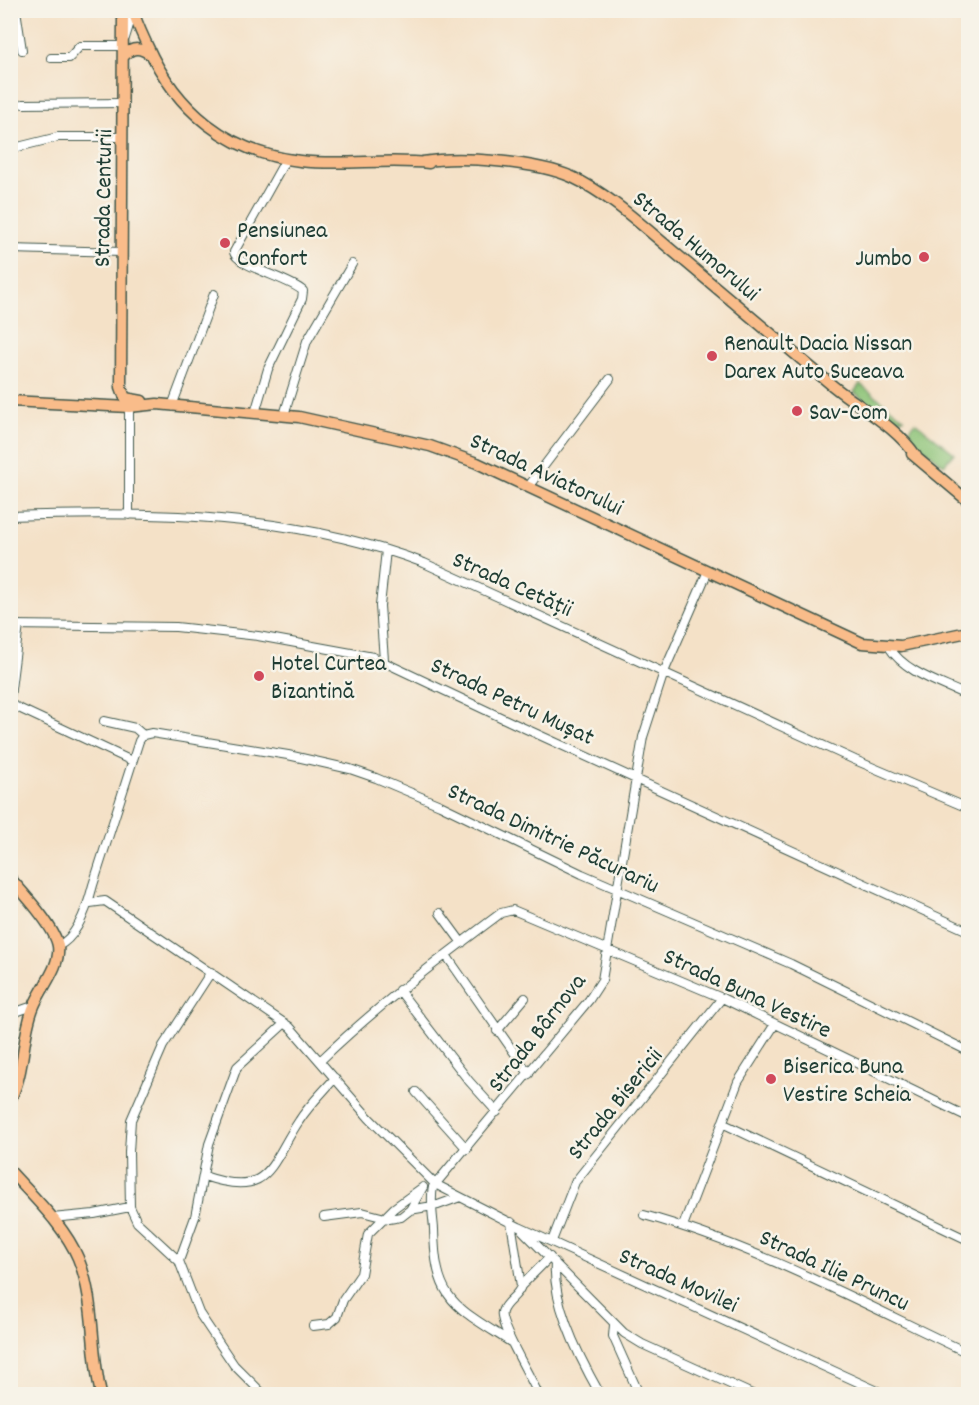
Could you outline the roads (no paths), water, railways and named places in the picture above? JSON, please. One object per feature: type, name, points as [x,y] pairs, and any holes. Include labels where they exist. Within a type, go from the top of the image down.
[{"type":"main road","name":"Strada Centurii","points":[[121,387],[123,10]]},
{"type":"main road","name":"Strada Humorului","points":[[135,12],[152,55],[162,73],[204,120],[249,148],[286,159],[315,162],[436,160],[489,162],[547,168],[595,190],[856,404],[863,414],[969,501]]},
{"type":"main road","points":[[124,48],[136,49],[152,55]]},
{"type":"main road","points":[[10,401],[87,403],[92,400],[114,398],[121,387],[129,400],[157,404]]},
{"type":"main road","name":"Strada Aviatorului","points":[[87,403],[129,407],[157,404],[284,415],[321,420],[430,446],[477,463],[849,638],[889,647],[969,632]]},
{"type":"main road","points":[[10,878],[52,933],[58,946],[57,960],[33,1006],[23,1066],[10,1100]]},
{"type":"main road","points":[[10,1171],[52,1218],[71,1246],[82,1272],[101,1395]]},
{"type":"street","points":[[16,10],[22,50]]},
{"type":"street","points":[[51,58],[69,58],[81,46],[124,48],[135,12]]},
{"type":"street","points":[[23,104],[124,103]]},
{"type":"street","points":[[10,149],[71,136],[123,137]]},
{"type":"street","points":[[255,412],[268,369],[302,299],[303,291],[266,270],[253,268],[238,260],[234,252],[286,159]]},
{"type":"street","points":[[10,249],[122,252]]},
{"type":"street","points":[[284,415],[307,341],[352,264]]},
{"type":"street","points":[[172,406],[213,294]]},
{"type":"street","points":[[528,487],[610,379]]},
{"type":"street","points":[[129,407],[129,515]]},
{"type":"street","name":"Strada Cetății","points":[[10,516],[129,515],[244,522],[386,550],[424,563],[855,760],[969,808]]},
{"type":"street","points":[[384,660],[380,606],[386,550]]},
{"type":"street","name":"Strada Bârnova","points":[[429,1183],[467,1149],[598,988],[609,951],[643,737],[664,672],[708,572]]},
{"type":"street","points":[[10,698],[15,625]]},
{"type":"street","name":"Strada Petru Mușat","points":[[15,625],[186,627],[328,647],[384,660],[513,723],[969,930]]},
{"type":"street","points":[[889,647],[904,664],[969,696]]},
{"type":"street","points":[[10,704],[132,761]]},
{"type":"street","name":"Strada Dimitrie Păcurariu","points":[[104,722],[135,728],[143,735],[152,733],[254,749],[351,769],[440,805],[619,890],[791,964],[969,1051]]},
{"type":"street","points":[[58,946],[68,939],[90,903],[93,885],[132,761],[143,735]]},
{"type":"street","name":"Strada Movilei","points":[[90,903],[105,901],[285,1023],[429,1183],[884,1395]]},
{"type":"street","name":"Strada Buna Vestire","points":[[462,943],[504,911],[513,910],[722,998],[969,1116]]},
{"type":"street","points":[[320,1061],[362,1020],[462,943],[440,913]]},
{"type":"street","points":[[446,955],[528,1074]]},
{"type":"street","points":[[211,972],[163,1046],[131,1120],[130,1207],[137,1222],[179,1261],[199,1313],[208,1328],[234,1365],[263,1395]]},
{"type":"street","points":[[399,990],[469,1081],[497,1112]]},
{"type":"street","points":[[497,1031],[525,998]]},
{"type":"street","name":"Strada Bisericii","points":[[552,1241],[575,1182],[722,998]]},
{"type":"street","points":[[10,1014],[33,1006]]},
{"type":"street","points":[[179,1261],[195,1217],[209,1144],[237,1067],[285,1023]]},
{"type":"street","points":[[683,1226],[738,1082],[775,1024]]},
{"type":"street","points":[[204,1176],[247,1184],[261,1179],[278,1159],[301,1118],[334,1078]]},
{"type":"street","points":[[416,1092],[467,1149]]},
{"type":"street","points":[[722,1123],[969,1240]]},
{"type":"street","points":[[429,1183],[432,1192],[435,1263],[446,1293],[467,1315],[512,1343]]},
{"type":"street","points":[[324,1217],[362,1212],[383,1217],[401,1217],[410,1210],[429,1183]]},
{"type":"street","points":[[313,1326],[329,1324],[337,1317],[343,1300],[359,1280],[368,1234],[383,1217],[429,1183]]},
{"type":"street","points":[[410,1210],[433,1207],[460,1197]]},
{"type":"street","points":[[52,1218],[94,1214],[130,1207]]},
{"type":"street","name":"Strada Ilie Pruncu","points":[[644,1215],[683,1226],[760,1256],[969,1353]]},
{"type":"street","points":[[515,1224],[614,1325],[642,1344],[752,1395]]},
{"type":"street","points":[[515,1224],[521,1286],[519,1292],[503,1308],[500,1316],[538,1395]]},
{"type":"street","points":[[521,1286],[552,1260]]},
{"type":"street","points":[[552,1260],[555,1284],[564,1313],[600,1395]]},
{"type":"street","points":[[614,1325],[613,1336],[639,1395]]},
{"type":"place","name":"Pensiunea Confort","points":[[225,243]]},
{"type":"place","name":"Jumbo","points":[[924,257]]},
{"type":"place","name":"Renault Dacia Nissan Darex Auto Suceava","points":[[712,356]]},
{"type":"place","name":"Sav-Com","points":[[797,411]]},
{"type":"place","name":"Hotel Curtea Bizantină","points":[[259,676]]},
{"type":"place","name":"Biserica Buna Vestire Scheia","points":[[771,1079]]}]
